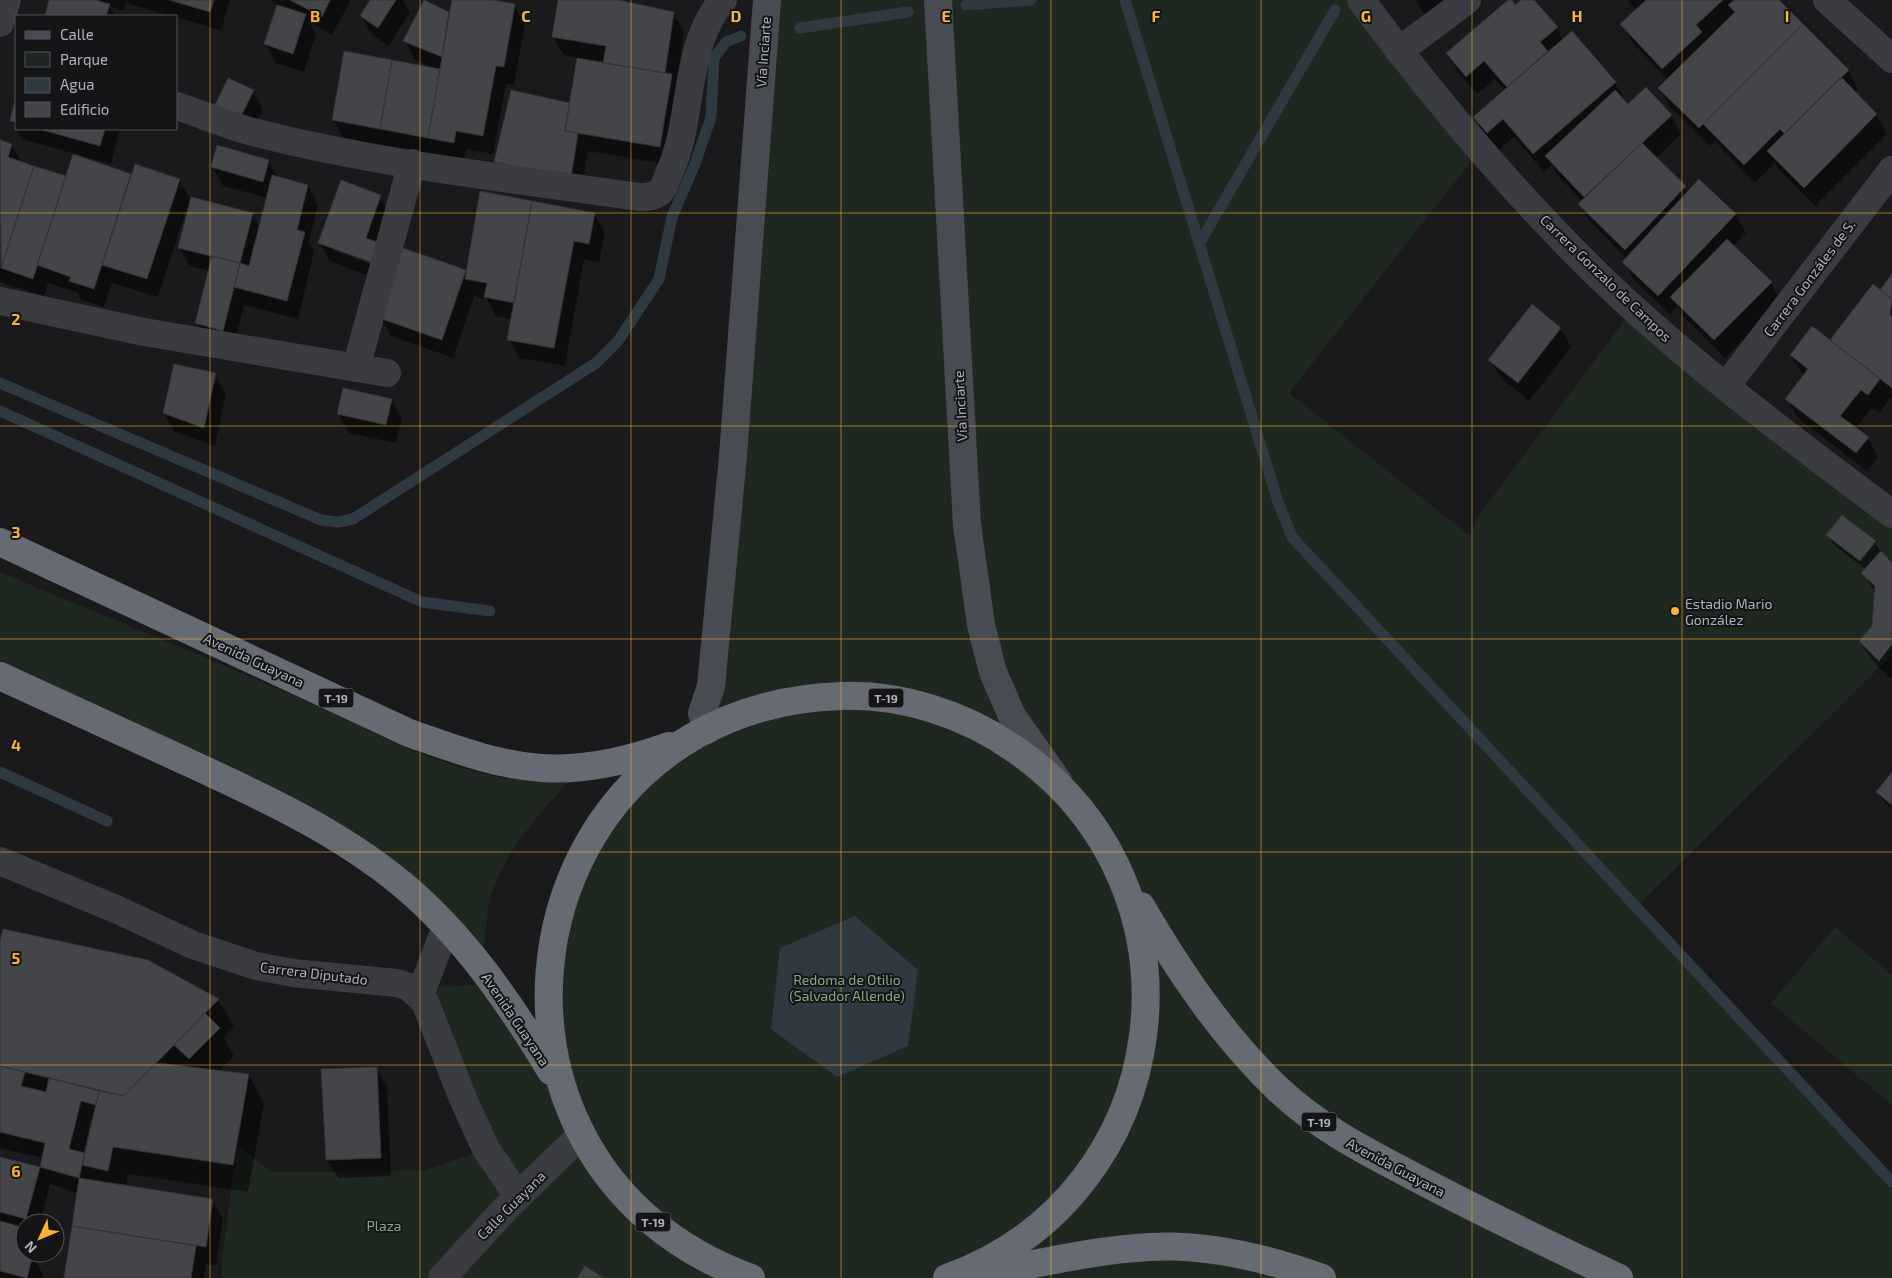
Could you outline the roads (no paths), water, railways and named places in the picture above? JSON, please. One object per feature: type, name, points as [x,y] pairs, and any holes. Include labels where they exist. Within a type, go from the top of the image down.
[{"type":"highway","name":"Avenida Guayana","points":[[0,542],[409,733],[505,763],[543,768],[587,766],[640,756],[698,735]]},
{"type":"highway","name":"Avenida Guayana","points":[[0,676],[222,778],[305,820],[364,855],[404,886],[446,927],[495,983],[566,1096]]},
{"type":"highway","name":"T-19","points":[[751,1278],[694,1252],[660,1228],[630,1201],[604,1168],[582,1134],[566,1096],[554,1057],[548,1016],[548,975],[553,934],[564,896],[580,858],[601,823],[638,780],[656,763],[698,735],[725,721],[764,707],[804,698],[845,696],[886,698],[926,707],[965,720],[1021,753],[1064,790],[1091,822],[1112,857],[1129,894],[1140,934],[1146,975],[1146,1015],[1142,1048],[1130,1095],[1114,1133],[1093,1168],[1068,1200],[1038,1227],[1005,1251],[969,1270],[947,1278]]},
{"type":"highway","name":"Avenida Guayana","points":[[1112,857],[1152,926],[1192,986],[1231,1037],[1280,1091],[1335,1134],[1363,1150],[1461,1202],[1619,1278]]},
{"type":"highway","points":[[963,1278],[1097,1253],[1151,1247],[1196,1248],[1297,1269],[1322,1278]]},
{"type":"street","points":[[0,23],[7,0]]},
{"type":"street","points":[[178,106],[247,130],[323,148],[638,197],[650,196],[661,192],[682,139],[688,112],[693,68],[703,36],[717,7],[723,0]]},
{"type":"street","name":"Vía Inciarte","points":[[698,735],[702,713],[711,686],[732,465],[767,0]]},
{"type":"street","name":"Vía Inciarte","points":[[938,0],[967,515],[981,626],[993,672],[1012,716],[1064,790]]},
{"type":"street","name":"Carrera Gonzalo de Campos","points":[[1361,0],[1438,102],[1553,230],[1634,308],[1726,386],[1892,514]]},
{"type":"street","points":[[1399,51],[1467,0]]},
{"type":"street","points":[[1827,0],[1892,59]]},
{"type":"street","points":[[356,368],[412,163]]},
{"type":"street","name":"Carrera Gonzáles de S.","points":[[1726,386],[1892,170]]},
{"type":"street","points":[[0,301],[144,332],[386,374]]},
{"type":"street","name":"Carrera Diputado","points":[[0,861],[118,910],[193,945],[256,966],[294,973],[397,983],[420,995]]},
{"type":"street","points":[[446,927],[420,995],[431,1014],[464,1100],[486,1149],[518,1196]]},
{"type":"street","name":"Calle Guayana","points":[[442,1278],[518,1196],[582,1134]]},
{"type":"water","points":[[855,916],[918,970],[908,1046],[837,1077],[771,1029],[780,948]]},
{"type":"waterway","points":[[966,5],[1031,0]]},
{"type":"waterway","points":[[1125,0],[1278,502],[1292,537],[1892,1182]]},
{"type":"waterway","points":[[1199,244],[1335,10]]},
{"type":"waterway","points":[[800,28],[908,12]]},
{"type":"waterway","points":[[0,383],[321,520],[338,522],[353,519],[596,363],[618,341],[659,279],[672,217],[695,164],[711,117],[714,58],[726,42],[741,36]]},
{"type":"waterway","points":[[0,411],[422,602],[490,611]]},
{"type":"waterway","points":[[0,772],[107,821]]},
{"type":"place","name":"Estadio Mario González","points":[[1675,611]]},
{"type":"park label","name":"Redoma de Otilio (Salvador Allende)","points":[[847,988]]},
{"type":"park label","name":"Plaza","points":[[384,1225]]}]
